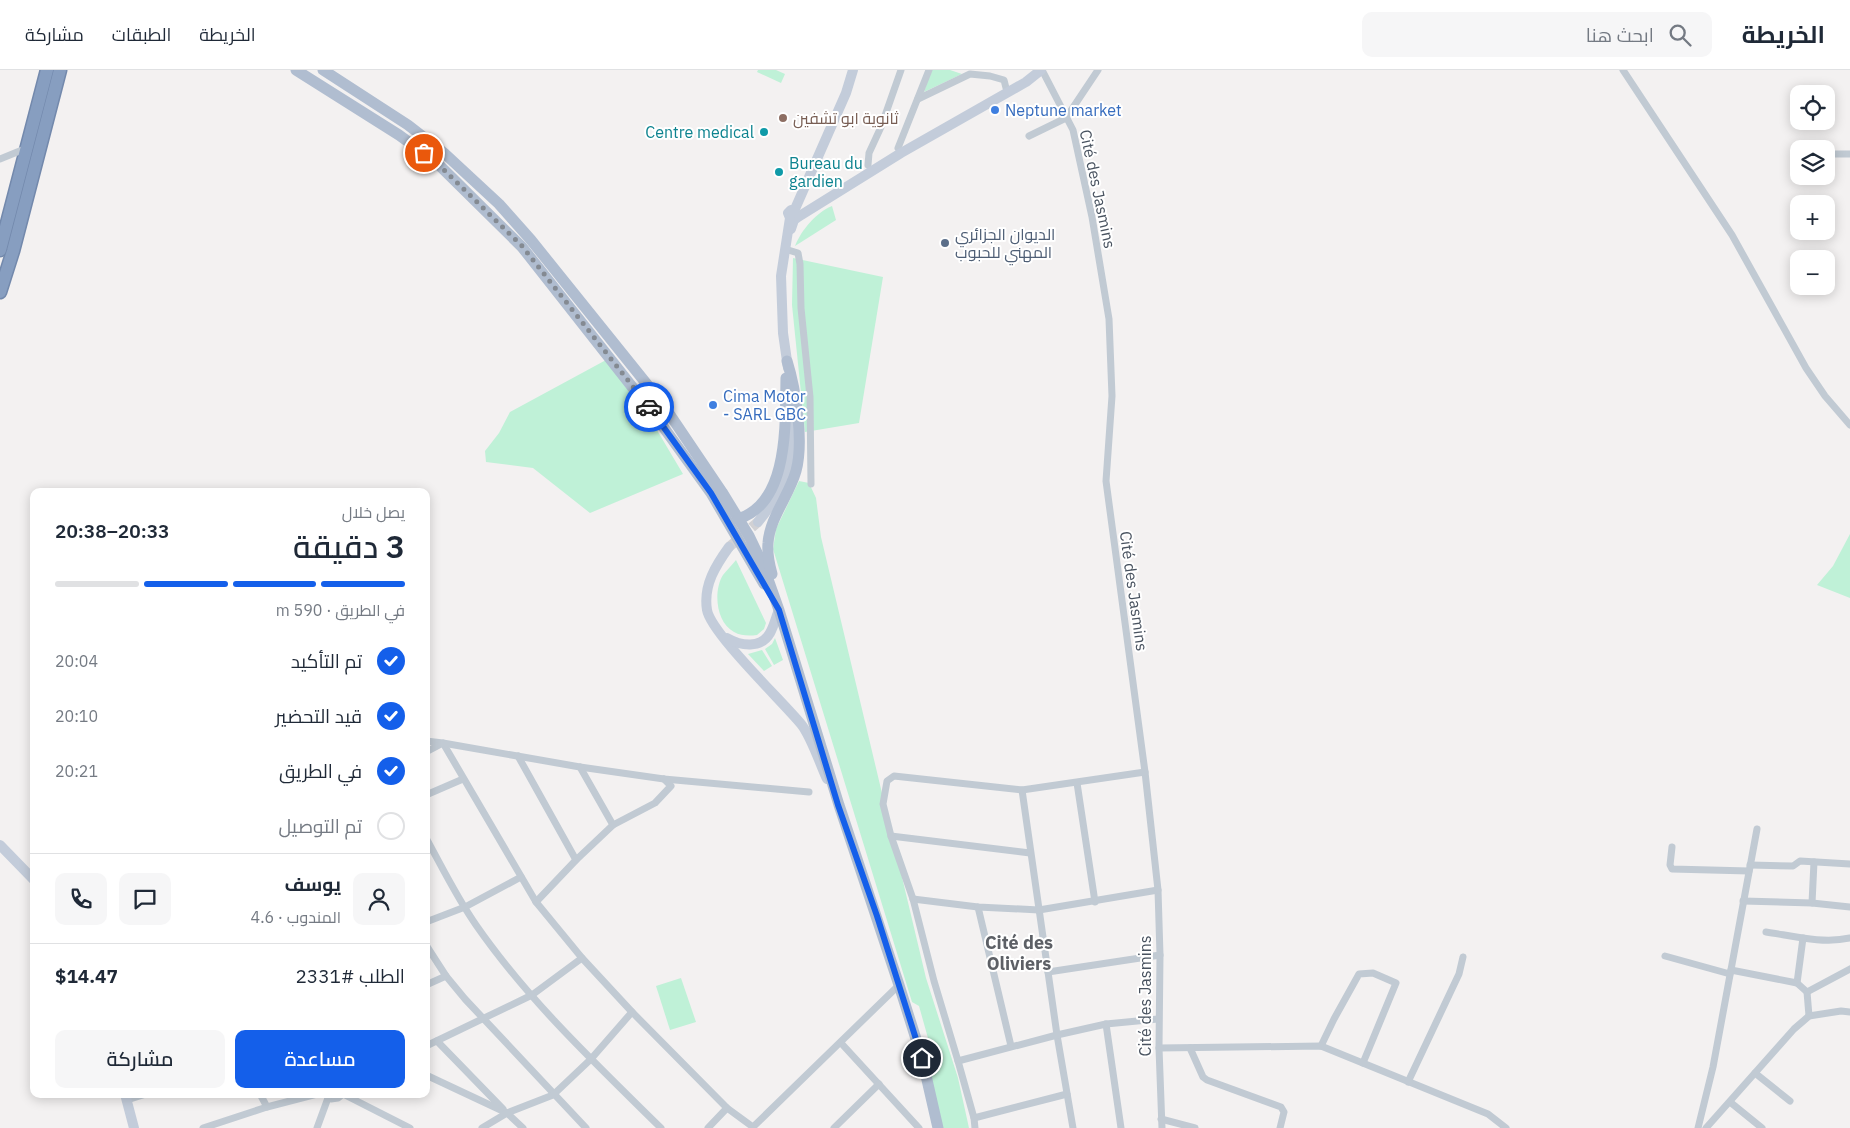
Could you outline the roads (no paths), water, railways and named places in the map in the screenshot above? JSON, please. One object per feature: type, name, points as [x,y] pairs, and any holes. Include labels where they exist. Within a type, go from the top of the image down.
[{"type":"highway","points":[[0,250],[47,70]]},
{"type":"highway","points":[[0,292],[60,70]]},
{"type":"main road","points":[[296,70],[399,135],[436,162],[522,246],[654,414],[711,493],[779,610]]},
{"type":"main road","points":[[323,70],[408,125],[444,153],[499,204],[543,254],[662,403],[738,519],[756,550],[779,610],[838,805],[922,1058],[938,1128]]},
{"type":"main road","points":[[758,522],[776,498],[782,486],[790,455],[792,426],[781,300],[781,276],[785,248],[795,215],[854,70]]},
{"type":"main road","points":[[795,215],[868,165],[1006,88],[1032,70]]},
{"type":"main road","points":[[795,215],[1026,82],[1041,70]]},
{"type":"main road","points":[[720,634],[742,645],[757,644],[763,641],[770,632],[779,610],[769,559],[768,543],[772,526],[796,472],[799,446],[792,376],[787,361]]},
{"type":"main road","points":[[738,519],[755,512],[764,501],[774,483],[780,466],[784,446],[787,361]]},
{"type":"main road","points":[[730,547],[714,570],[708,588],[707,611],[720,634],[803,726],[838,805]]},
{"type":"main road","points":[[0,845],[30,876]]},
{"type":"main road","points":[[126,1098],[134,1128]]},
{"type":"street","points":[[868,165],[869,153],[881,127],[901,70]]},
{"type":"street","points":[[898,148],[929,70]]},
{"type":"street","name":"Cité des Jasmins","points":[[1041,70],[1074,130],[1092,217],[1109,319],[1112,396],[1106,481],[1145,772],[1158,890],[1160,1125]]},
{"type":"street","points":[[1029,136],[1066,118],[1098,70]]},
{"type":"street","points":[[1623,70],[1732,235],[1806,368],[1825,396],[1850,425]]},
{"type":"street","points":[[918,99],[970,74],[990,76],[1004,80],[1006,88]]},
{"type":"street","points":[[0,159],[27,148]]},
{"type":"street","points":[[1835,154],[1850,154]]},
{"type":"street","points":[[785,248],[798,253],[800,264],[801,308],[810,397],[811,484]]},
{"type":"street","points":[[430,742],[664,779],[809,792]]},
{"type":"street","points":[[430,750],[443,744]]},
{"type":"street","points":[[443,744],[536,902],[582,958],[632,1012],[727,1108],[754,1127],[899,985]]},
{"type":"street","points":[[518,756],[576,860]]},
{"type":"street","points":[[580,767],[613,825]]},
{"type":"street","points":[[975,1128],[974,1118],[934,982],[913,899],[891,836],[883,804],[887,781],[894,776],[1022,790],[1145,772]]},
{"type":"street","points":[[430,794],[463,778]]},
{"type":"street","points":[[536,902],[613,825],[655,803],[671,786],[664,779]]},
{"type":"street","points":[[1076,783],[1095,902]]},
{"type":"street","points":[[1022,790],[1057,1035],[1073,1128]]},
{"type":"street","points":[[1698,1128],[1713,1067],[1757,829]]},
{"type":"street","points":[[891,836],[1030,853]]},
{"type":"street","points":[[430,845],[475,924],[510,969],[591,1059],[661,1128]]},
{"type":"street","points":[[1672,847],[1670,865],[1672,869],[1793,866],[1800,861],[1850,864]]},
{"type":"street","points":[[1812,903],[1814,862]]},
{"type":"street","points":[[430,920],[465,907],[521,877]]},
{"type":"street","points":[[913,899],[978,907],[1039,910],[1158,890]]},
{"type":"street","points":[[1743,900],[1812,903],[1850,907]]},
{"type":"street","points":[[978,907],[1011,1046]]},
{"type":"street","points":[[1766,932],[1803,938],[1839,940],[1850,938]]},
{"type":"street","points":[[1797,984],[1803,938]]},
{"type":"street","points":[[430,951],[446,976],[465,999],[586,1128]]},
{"type":"street","points":[[1048,972],[1160,955]]},
{"type":"street","points":[[1665,956],[1730,972],[1797,984],[1807,992],[1809,1016]]},
{"type":"street","points":[[1408,1082],[1459,974],[1463,957]]},
{"type":"street","points":[[430,1044],[532,995],[582,958]]},
{"type":"street","points":[[1807,992],[1850,969]]},
{"type":"street","points":[[1321,1046],[1359,974],[1373,973],[1396,983],[1363,1063]]},
{"type":"street","points":[[430,983],[446,976]]},
{"type":"street","points":[[1706,1128],[1794,1029],[1809,1016],[1841,1010],[1850,1012]]},
{"type":"street","points":[[482,1128],[507,1113],[554,1096],[591,1059],[632,1012]]},
{"type":"street","points":[[958,1061],[1011,1046],[1106,1024],[1158,1018]]},
{"type":"street","points":[[1106,1024],[1120,1128]]},
{"type":"street","points":[[437,1041],[522,1128]]},
{"type":"street","points":[[841,1043],[919,1128]]},
{"type":"street","points":[[1158,1048],[1321,1046],[1488,1114],[1506,1128]]},
{"type":"street","points":[[1190,1048],[1203,1077],[1207,1080],[1281,1107],[1284,1112],[1280,1128]]},
{"type":"street","points":[[1755,1073],[1790,1101]]},
{"type":"street","points":[[430,1076],[507,1113]]},
{"type":"street","points":[[834,1128],[880,1084]]},
{"type":"street","points":[[974,1118],[1066,1094]]},
{"type":"street","points":[[262,1098],[267,1107]]},
{"type":"street","points":[[203,1128],[302,1098]]},
{"type":"street","points":[[317,1128],[325,1098]]},
{"type":"street","points":[[351,1098],[410,1128]]},
{"type":"street","points":[[1730,1102],[1762,1128]]},
{"type":"street","points":[[708,1128],[727,1108]]},
{"type":"street","points":[[1160,1125],[1195,1128]]},
{"type":"tunnel","points":[[729,547],[758,522]]},
{"type":"place","name":"Neptune market","points":[[995,110]]},
{"type":"place","name":"ثانوية ابو تشفين","points":[[783,118]]},
{"type":"place","name":"Centre medical","points":[[764,132]]},
{"type":"place","name":"Bureau du gardien","points":[[779,172]]},
{"type":"place","name":"الديوان الجزائري المهني للحبوب","points":[[945,243]]},
{"type":"place","name":"Cima Motor - SARL GBC","points":[[713,405]]},
{"type":"district","name":"Cité des Oliviers","points":[[1019,952]]}]
